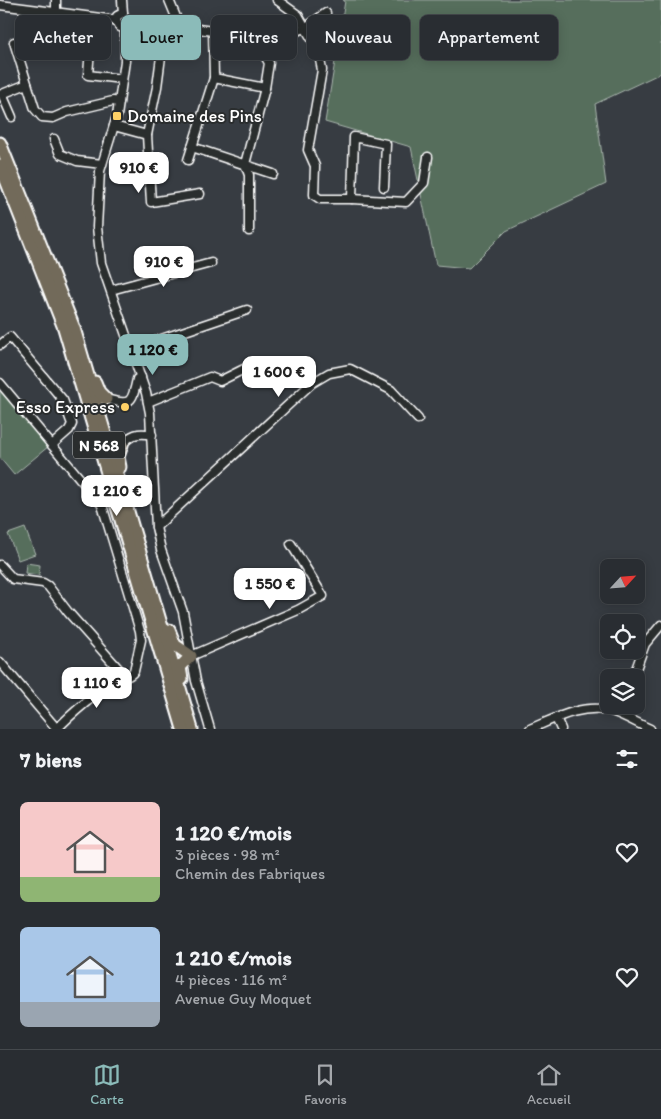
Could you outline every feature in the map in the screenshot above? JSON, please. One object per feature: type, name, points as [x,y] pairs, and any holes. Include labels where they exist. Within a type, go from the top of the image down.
[{"type":"highway","name":"N 568","points":[[0,144],[74,328],[193,729]]},
{"type":"highway","name":"N 568","points":[[0,165],[64,328],[183,729]]},
{"type":"highway","points":[[74,328],[80,339],[99,392],[106,399]]},
{"type":"highway","points":[[122,445],[118,457],[130,520]]},
{"type":"highway","points":[[134,534],[173,640],[181,650],[192,656],[180,667],[193,729]]},
{"type":"street","points":[[56,0],[56,11]]},
{"type":"street","points":[[122,0],[123,13]]},
{"type":"street","points":[[169,0],[175,15]]},
{"type":"street","points":[[277,0],[298,15],[318,50],[322,70],[308,150],[315,166],[314,195],[320,199],[406,202],[424,183],[428,157]]},
{"type":"street","points":[[0,5],[116,20]]},
{"type":"street","points":[[297,31],[326,13]]},
{"type":"street","points":[[121,27],[118,26],[116,20],[119,14],[128,15]]},
{"type":"street","points":[[14,42],[34,108],[42,118],[53,118],[66,112],[113,101],[118,102]]},
{"type":"street","points":[[89,60],[88,75],[122,79]]},
{"type":"street","points":[[125,60],[114,126],[100,171],[97,227],[101,263],[132,349],[148,402],[152,435],[156,527],[183,612],[196,682],[210,729]]},
{"type":"street","points":[[161,60],[147,135],[151,202],[200,194]]},
{"type":"street","points":[[188,160],[214,78],[214,60]]},
{"type":"street","points":[[249,232],[249,175],[245,164],[265,88],[269,63],[267,60]]},
{"type":"street","points":[[214,78],[265,88]]},
{"type":"street","points":[[12,118],[2,94],[27,84]]},
{"type":"street","points":[[114,126],[147,135]]},
{"type":"street","points":[[352,199],[354,137],[386,144],[384,187]]},
{"type":"street","points":[[54,139],[60,154],[76,161],[102,164]]},
{"type":"street","points":[[192,147],[273,174]]},
{"type":"street","points":[[111,290],[211,263]]},
{"type":"street","points":[[132,349],[248,310]]},
{"type":"street","points":[[0,345],[10,337],[63,400],[72,424],[69,430],[52,445]]},
{"type":"street","points":[[148,402],[210,377],[220,381],[250,366]]},
{"type":"street","points":[[156,527],[312,383],[329,373],[350,369],[391,390],[418,418]]},
{"type":"street","points":[[106,399],[120,403],[128,402],[134,396],[137,379],[141,376]]},
{"type":"street","points":[[0,382],[102,505],[140,631],[141,640],[134,671],[131,675],[125,676],[102,690],[57,729],[0,662]]},
{"type":"street","points":[[122,445],[130,436],[141,432],[152,435]]},
{"type":"street","points":[[192,656],[298,610],[323,596],[291,544]]},
{"type":"street","points":[[0,565],[13,579],[43,583],[48,586],[68,612],[125,676]]},
{"type":"street","points":[[636,669],[645,644],[661,625]]},
{"type":"street","points":[[530,729],[579,710],[600,710]]},
{"type":"street","points":[[614,714],[650,729]]},
{"type":"street","points":[[556,718],[561,729]]},
{"type":"green space","points":[[343,0],[661,0],[661,73],[595,104],[606,184],[506,231],[469,268],[436,265],[411,147],[325,122],[335,60],[410,60],[410,15],[343,15],[345,1]]},
{"type":"green space","points":[[0,387],[49,446],[14,475],[0,458]]},
{"type":"green space","points":[[25,528],[35,554],[18,560],[8,534]]},
{"type":"green space","points":[[26,563],[40,565],[39,575],[25,573]]},
{"type":"place","name":"Domaine des Pins","points":[[117,116]]},
{"type":"place","name":"Esso Express","points":[[125,407]]}]
